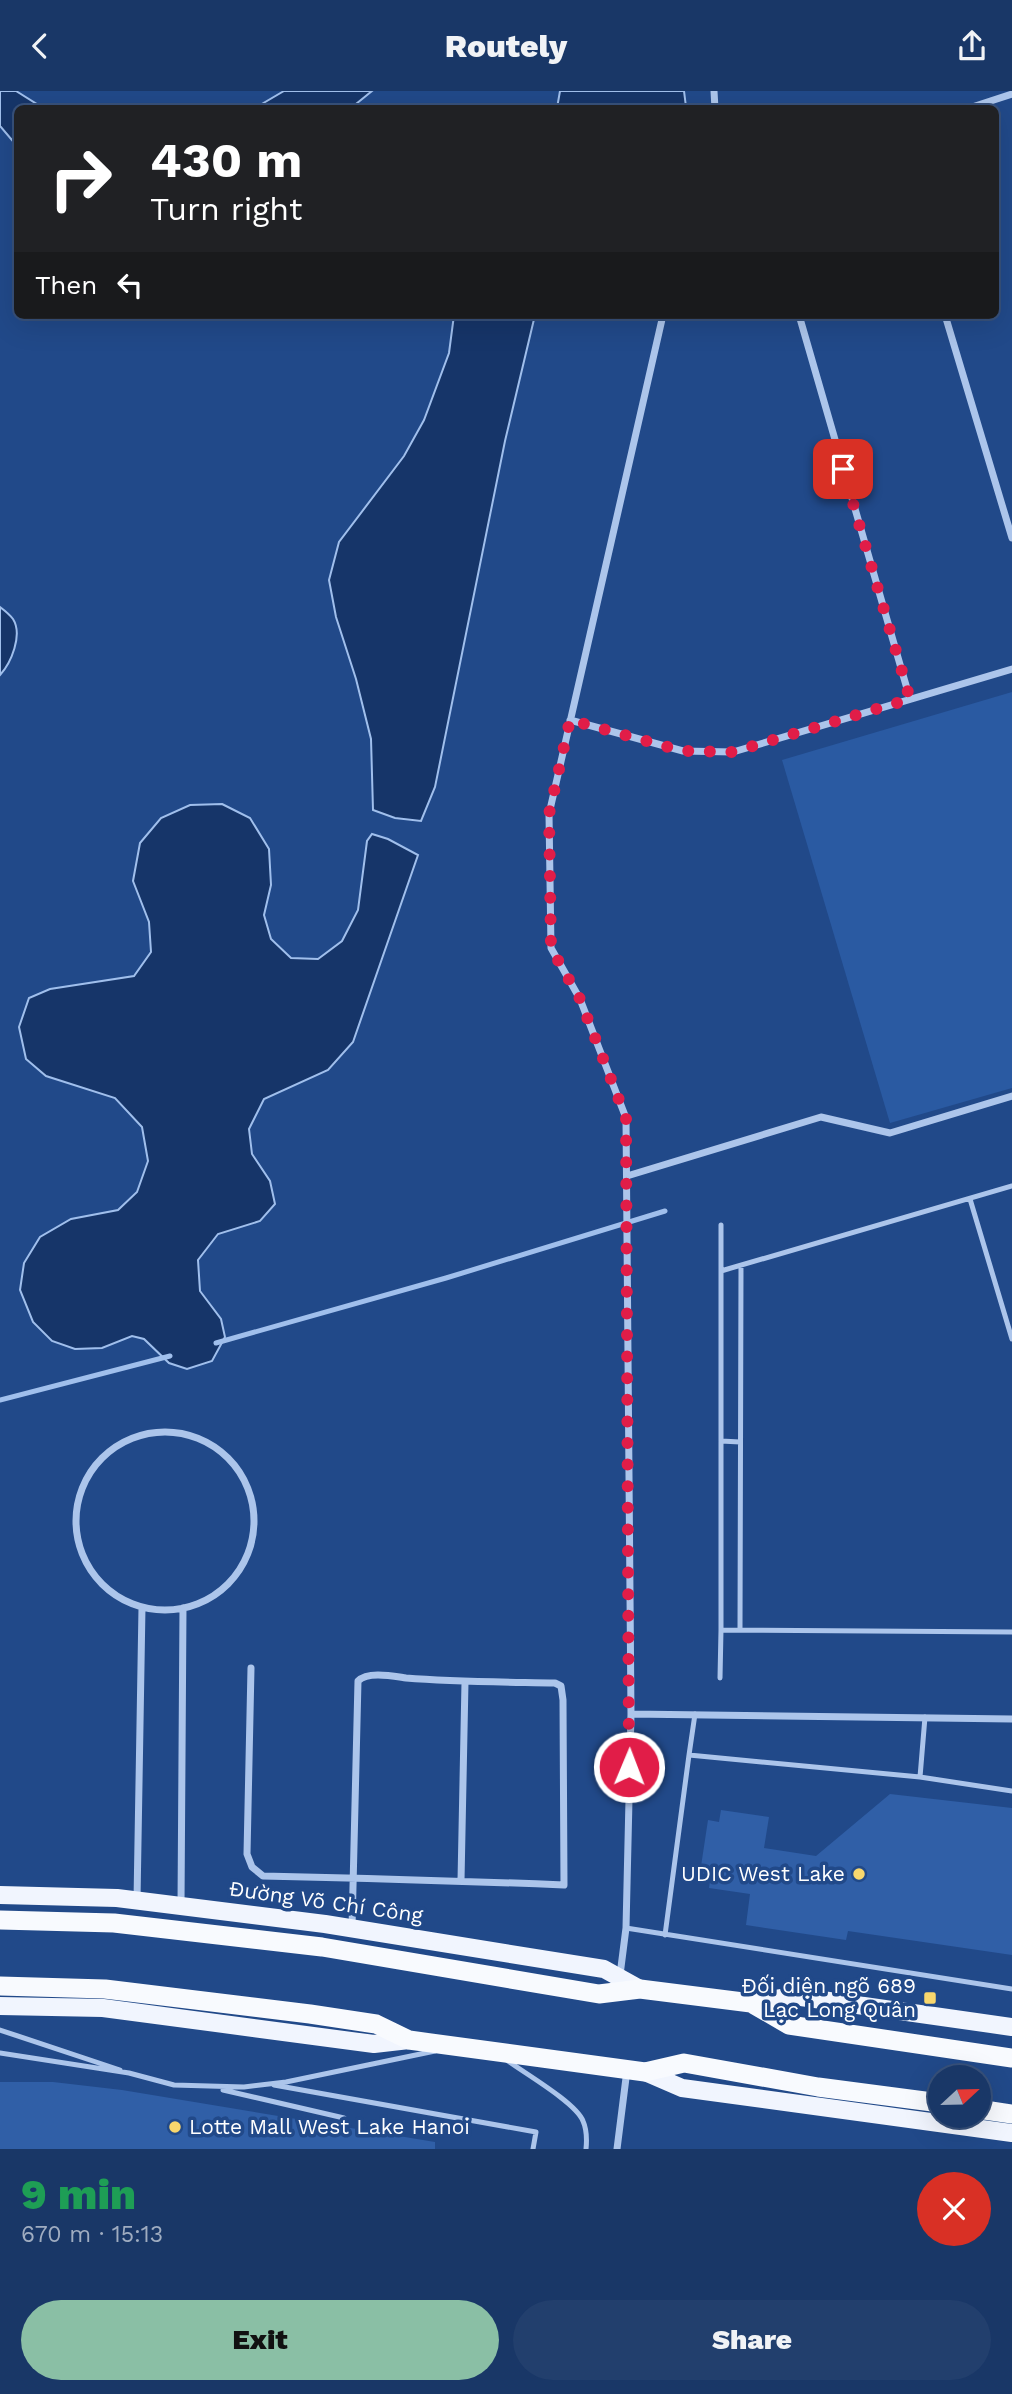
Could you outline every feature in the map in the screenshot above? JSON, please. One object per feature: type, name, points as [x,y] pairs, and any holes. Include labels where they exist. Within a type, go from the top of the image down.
[{"type":"highway","name":"Đường Võ Chí Công","points":[[0,1920],[114,1923],[323,1947],[599,1994],[640,1989],[751,2003],[789,2025],[1012,2058]]},
{"type":"highway","points":[[0,1986],[105,1989],[310,2014],[376,2024],[409,2040],[636,2071],[684,2063],[818,2087],[928,2101]]},
{"type":"highway","points":[[991,2111],[1012,2114]]},
{"type":"main road","name":"Đường Võ Chí Công","points":[[0,1895],[137,1900],[352,1928],[604,1969],[640,1989]]},
{"type":"main road","name":"Đường Võ Chí Công","points":[[751,2003],[794,1996],[1012,2027]]},
{"type":"main road","points":[[0,2006],[103,2008],[374,2044],[409,2040]]},
{"type":"main road","points":[[636,2071],[682,2088],[1012,2133]]},
{"type":"street","points":[[978,105],[1012,94]]},
{"type":"street","points":[[620,1978],[626,1928],[631,1714],[626,1118],[580,999],[551,948],[549,814],[662,319]]},
{"type":"street","points":[[800,319],[910,699]]},
{"type":"street","points":[[946,319],[1012,538]]},
{"type":"street","points":[[570,720],[683,751],[733,752],[1012,669]]},
{"type":"street","points":[[627,1176],[821,1117],[890,1133],[1012,1095]]},
{"type":"street","points":[[171,1432],[201,1439],[226,1456],[245,1481],[254,1510],[253,1541],[241,1569],[221,1592],[194,1606],[183,1608],[164,1611],[142,1607],[111,1592],[92,1572],[80,1546],[76,1518],[81,1491],[95,1466],[115,1447],[141,1435],[171,1432]]},
{"type":"street","points":[[137,1900],[142,1607]]},
{"type":"street","points":[[181,1906],[183,1608]]},
{"type":"street","points":[[251,1668],[247,1854],[251,1867],[263,1875],[354,1878],[461,1881],[564,1885],[561,1686],[555,1683],[465,1682],[366,1676],[358,1681],[354,1878],[352,1928]]},
{"type":"street","points":[[461,1881],[465,1682]]},
{"type":"street","points":[[631,1714],[1012,1719]]},
{"type":"street","points":[[617,2149],[636,2071]]},
{"type":"lane","points":[[721,1272],[1012,1186]]},
{"type":"lane","points":[[970,1199],[1012,1339]]},
{"type":"lane","points":[[720,1678],[721,1225]]},
{"type":"lane","points":[[740,1630],[741,1266]]},
{"type":"lane","points":[[721,1441],[740,1442]]},
{"type":"lane","points":[[721,1630],[1012,1632]]},
{"type":"lane","points":[[665,1935],[695,1714]]},
{"type":"lane","points":[[920,1777],[925,1717]]},
{"type":"lane","points":[[689,1755],[920,1777],[1012,1791]]},
{"type":"lane","points":[[626,1928],[1012,1989]]},
{"type":"lane","points":[[0,2029],[129,2073],[174,2085],[210,2087],[267,2084],[459,2046]]},
{"type":"lane","points":[[494,2051],[573,2107],[583,2118],[587,2131],[586,2149]]},
{"type":"lane","points":[[0,2053],[129,2073]]},
{"type":"lane","points":[[267,2084],[536,2132],[533,2149]]},
{"type":"lane","points":[[210,2087],[344,2118]]},
{"type":"shaded area","points":[[0,91],[16,91],[38,105],[14,105],[14,142],[0,126]]},
{"type":"shaded area","points":[[284,91],[372,91],[355,105],[260,105]]},
{"type":"shaded area","points":[[560,91],[684,91],[686,105],[558,105]]},
{"type":"shaded area","points":[[453,319],[534,319],[505,441],[435,787],[421,821],[395,818],[373,810],[371,739],[356,679],[336,617],[329,580],[339,542],[404,456],[424,420],[449,353]]},
{"type":"shaded area","points":[[0,607],[13,619],[17,633],[12,656],[0,675]]},
{"type":"shaded area","points":[[1012,692],[1012,1088],[890,1123],[782,760]]},
{"type":"shaded area","points":[[222,804],[250,818],[269,849],[271,885],[264,915],[271,939],[291,958],[318,959],[342,941],[358,910],[367,841],[372,834],[418,855],[353,1042],[328,1070],[264,1099],[249,1129],[252,1154],[270,1181],[275,1204],[260,1221],[218,1234],[198,1260],[200,1291],[221,1319],[225,1337],[212,1361],[187,1369],[169,1363],[144,1339],[132,1336],[102,1348],[75,1349],[52,1341],[33,1322],[20,1290],[24,1263],[40,1237],[71,1219],[118,1210],[137,1192],[148,1161],[142,1127],[115,1098],[46,1076],[26,1059],[19,1027],[29,998],[50,989],[134,976],[151,952],[149,922],[133,881],[140,843],[161,818],[190,805]]},
{"type":"building","name":"UDIC West Lake","points":[[890,1794],[1012,1808],[1012,1955],[848,1931],[846,1940],[746,1925],[750,1894],[709,1888],[711,1875],[700,1873],[708,1820],[719,1822],[721,1810],[769,1817],[764,1848],[816,1856]]},
{"type":"building","name":"Lotte Mall West Lake Hanoi","points":[[0,2082],[53,2082],[122,2090],[435,2142],[435,2149],[0,2149]]},
{"type":"waterway","points":[[216,1343],[446,1278],[665,1211]]},
{"type":"waterway","points":[[0,1400],[170,1356]]},
{"type":"place","name":"UDIC West Lake","points":[[859,1874]]},
{"type":"place","name":"Đối diện ngõ 689 Lạc Long Quân","points":[[930,1998]]},
{"type":"place","name":"Lotte Mall West Lake Hanoi","points":[[175,2127]]},
{"type":"route","points":[[629,1767],[631,1714],[626,1118],[580,999],[551,948],[549,814],[570,720],[683,751],[733,752],[910,699],[843,469]]}]
